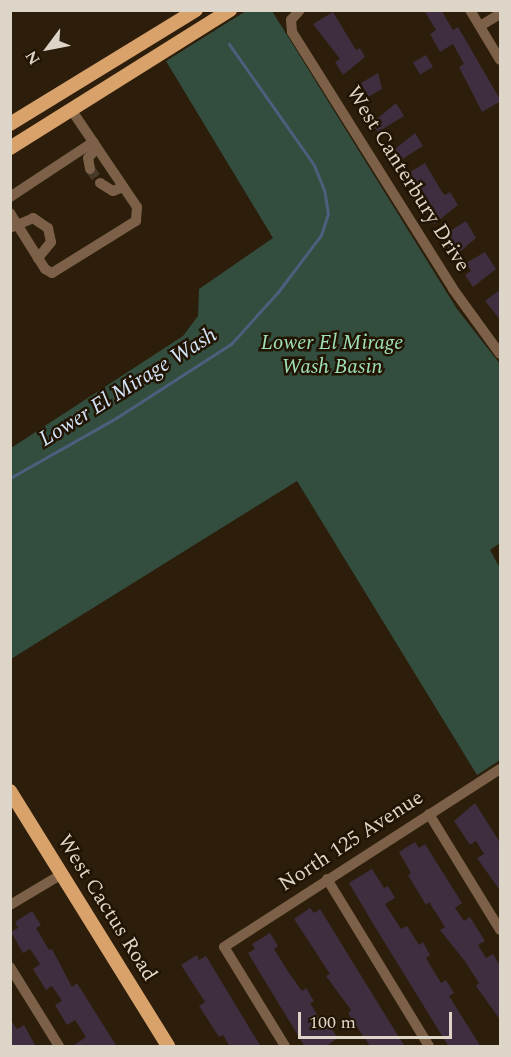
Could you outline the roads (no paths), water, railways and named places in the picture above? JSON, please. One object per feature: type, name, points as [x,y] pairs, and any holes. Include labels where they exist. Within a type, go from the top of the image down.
[{"type":"main road","points":[[10,124],[196,10]]},
{"type":"main road","points":[[10,148],[230,10]]},
{"type":"main road","name":"West Cactus Road","points":[[10,791],[168,1047]]},
{"type":"street","name":"West Canterbury Drive","points":[[300,10],[291,20],[292,32],[447,279],[501,354]]},
{"type":"street","points":[[470,10],[501,60]]},
{"type":"street","points":[[480,26],[501,14]]},
{"type":"street","points":[[10,213],[14,226],[45,269],[52,273],[136,221],[139,214],[71,110]]},
{"type":"street","points":[[90,168],[88,158],[95,145]]},
{"type":"street","points":[[10,196],[95,145]]},
{"type":"street","points":[[100,183],[113,191],[123,187]]},
{"type":"street","points":[[14,226],[33,218],[48,228],[51,242],[38,258]]},
{"type":"street","name":"North 125 Avenue","points":[[285,1047],[224,947],[501,769]]},
{"type":"street","points":[[429,814],[501,930]]},
{"type":"street","points":[[10,906],[62,874]]},
{"type":"street","points":[[327,879],[429,1047]]},
{"type":"street","points":[[10,967],[59,1047]]},
{"type":"waterway","name":"Lower El Mirage Wash","points":[[10,478],[116,418],[231,344],[278,292],[321,235],[328,214],[324,190],[314,165],[229,44]]},
{"type":"tunnel","points":[[90,169],[100,183]]},
{"type":"park label","name":"Lower El Mirage Wash Basin","points":[[332,355]]}]
